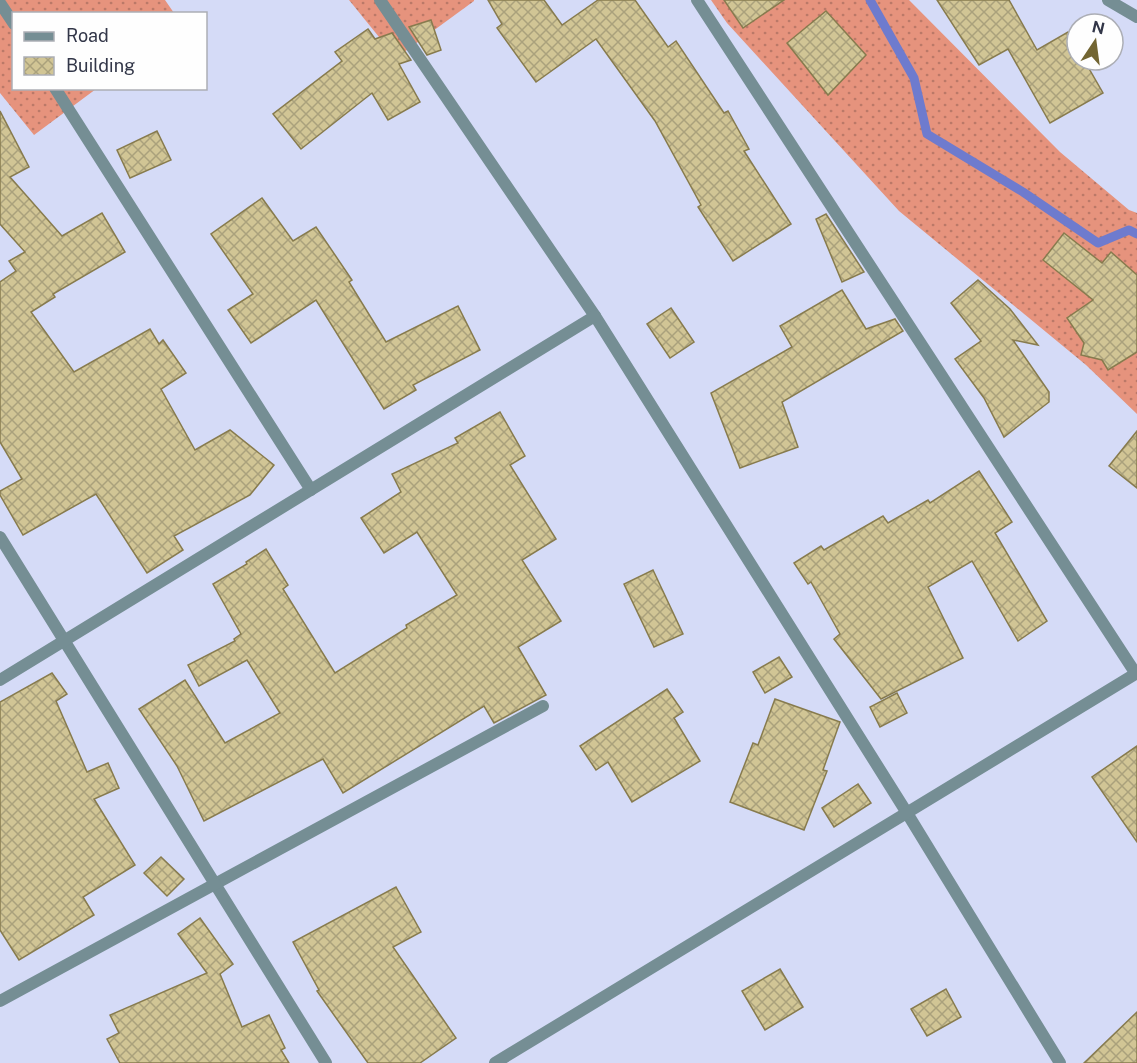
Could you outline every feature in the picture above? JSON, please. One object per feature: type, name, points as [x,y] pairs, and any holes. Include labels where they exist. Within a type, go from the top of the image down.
[{"type":"street","points":[[380,0],[595,316],[907,813],[1060,1063]]},
{"type":"street","points":[[495,1063],[1137,674],[697,0]]},
{"type":"street","points":[[1108,0],[1137,17]]},
{"type":"street","points":[[0,3],[12,21]]},
{"type":"street","points":[[56,90],[311,490]]},
{"type":"street","points":[[0,680],[595,316]]},
{"type":"street","points":[[0,537],[326,1063]]},
{"type":"street","points":[[0,1001],[543,706]]},
{"type":"shaded area","points":[[0,0],[165,0],[173,12],[12,12],[12,90],[95,90],[34,135],[0,93]]},
{"type":"shaded area","points":[[349,0],[474,0],[474,1],[396,58]]},
{"type":"shaded area","points":[[711,0],[909,0],[1060,152],[1129,210],[1137,213],[1137,414],[1086,365],[899,211],[727,23]]},
{"type":"building","points":[[488,0],[544,0],[562,25],[598,0],[635,0],[668,47],[676,41],[724,113],[728,111],[749,149],[744,151],[791,224],[733,261],[698,207],[701,205],[655,121],[596,39],[536,82],[497,28],[502,24]]},
{"type":"building","points":[[724,0],[784,0],[743,28]]},
{"type":"building","points":[[937,0],[1009,0],[1037,50],[1065,34],[1065,72],[1091,72],[1103,93],[1050,123],[1008,49],[979,65]]},
{"type":"building","points":[[826,11],[866,55],[828,95],[787,43]]},
{"type":"building","points":[[431,20],[441,50],[427,55],[409,27]]},
{"type":"building","points":[[368,29],[375,39],[392,33],[411,60],[399,64],[420,102],[388,120],[372,93],[301,149],[273,114],[342,61],[335,52]]},
{"type":"building","points":[[0,111],[29,167],[10,177],[62,236],[102,213],[125,252],[53,294],[55,297],[31,312],[74,372],[150,329],[159,344],[163,340],[186,373],[161,389],[195,450],[230,430],[274,465],[250,495],[174,536],[183,550],[147,573],[96,494],[23,535],[0,495],[0,491],[22,479],[0,442],[0,282],[16,271],[9,261],[25,252],[0,224]]},
{"type":"building","points":[[157,131],[171,160],[130,178],[117,150]]},
{"type":"building","points":[[262,198],[293,241],[316,227],[352,280],[349,282],[386,342],[458,306],[480,350],[413,385],[416,390],[384,409],[316,300],[251,343],[228,310],[253,294],[211,234]]},
{"type":"building","points":[[826,214],[864,272],[842,282],[816,219]]},
{"type":"building","points":[[1064,233],[1102,263],[1111,252],[1137,275],[1137,352],[1108,370],[1102,360],[1081,355],[1084,343],[1067,318],[1093,300],[1043,260]]},
{"type":"building","points":[[978,280],[1010,309],[1038,345],[1013,340],[1049,392],[1049,402],[1004,437],[984,398],[955,359],[981,341],[951,303]]},
{"type":"building","points":[[842,290],[866,329],[895,319],[903,331],[782,402],[798,447],[740,468],[711,393],[792,347],[780,326]]},
{"type":"building","points":[[671,308],[694,342],[670,358],[647,324]]},
{"type":"building","points":[[500,412],[525,456],[510,465],[556,539],[522,560],[561,621],[518,647],[546,695],[494,723],[484,706],[343,793],[323,759],[204,821],[177,766],[139,709],[185,680],[225,743],[280,713],[247,660],[199,686],[188,665],[235,641],[234,639],[241,634],[213,584],[247,564],[246,562],[266,549],[288,585],[283,589],[335,673],[407,628],[406,625],[457,595],[417,532],[384,553],[361,518],[401,492],[392,474],[458,443],[455,438]]},
{"type":"building","points":[[1137,431],[1137,488],[1109,466]]},
{"type":"building","points":[[979,471],[1012,522],[995,533],[1047,621],[1018,641],[972,561],[928,587],[963,658],[881,699],[834,639],[840,634],[811,582],[808,584],[794,563],[821,546],[824,550],[883,516],[888,523],[928,500],[930,503]]},
{"type":"building","points":[[653,570],[683,634],[654,647],[624,584]]},
{"type":"building","points":[[779,657],[792,677],[765,693],[753,672]]},
{"type":"building","points":[[52,673],[67,694],[56,701],[87,772],[108,763],[119,788],[94,799],[135,865],[83,897],[94,915],[19,960],[0,930],[0,702]]},
{"type":"building","points":[[667,689],[683,712],[674,718],[700,761],[632,802],[608,762],[596,770],[580,746]]},
{"type":"building","points":[[897,693],[907,713],[880,727],[870,707]]},
{"type":"building","points":[[775,699],[840,722],[823,770],[827,771],[804,830],[730,802],[753,743],[758,745]]},
{"type":"building","points":[[1137,746],[1137,842],[1092,777]]},
{"type":"building","points":[[858,784],[871,803],[834,827],[822,808]]},
{"type":"building","points":[[161,857],[184,879],[167,896],[144,873]]},
{"type":"building","points":[[396,887],[421,932],[393,947],[456,1038],[420,1063],[368,1063],[317,991],[319,990],[293,942]]},
{"type":"building","points":[[200,918],[233,964],[220,974],[242,1027],[269,1015],[285,1048],[281,1050],[289,1063],[120,1063],[107,1039],[119,1033],[110,1015],[207,973],[178,934]]},
{"type":"building","points":[[780,969],[803,1007],[765,1030],[742,991]]},
{"type":"building","points":[[946,989],[961,1017],[927,1036],[911,1009]]},
{"type":"building","points":[[1137,1012],[1137,1063],[1084,1063]]},
{"type":"waterway","points":[[870,0],[914,78],[927,134],[1023,192],[1098,243],[1129,230],[1137,234]]}]
